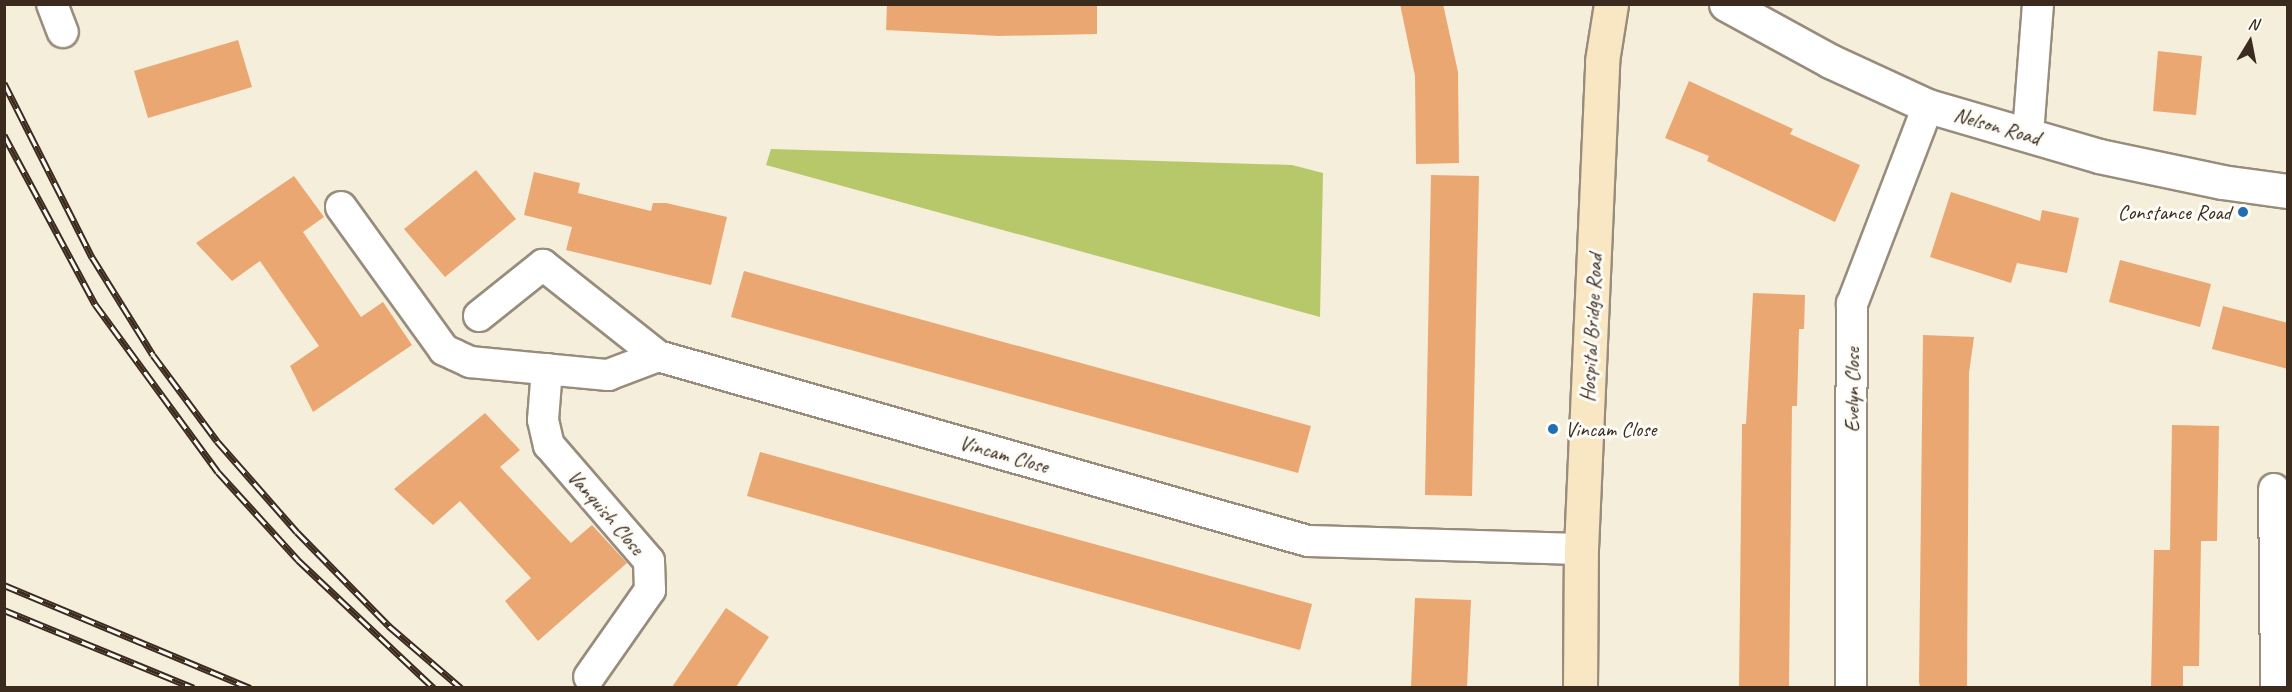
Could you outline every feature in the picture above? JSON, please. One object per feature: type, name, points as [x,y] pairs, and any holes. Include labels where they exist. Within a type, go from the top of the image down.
[{"type":"main road","name":"Hospital Bridge Road","points":[[1580,687],[1581,549],[1602,61],[1611,4]]},
{"type":"street","name":"Nelson Road","points":[[1726,4],[1830,62],[1928,106],[2099,156],[2199,178],[2288,191]]},
{"type":"street","points":[[2028,135],[2038,4]]},
{"type":"street","name":"Evelyn Close","points":[[1851,687],[1852,304],[1928,106]]},
{"type":"street","points":[[340,207],[444,350],[470,362],[608,375],[658,356]]},
{"type":"street","name":"Vincam Close","points":[[479,316],[543,265],[658,356],[1308,541],[1581,549]]},
{"type":"street","name":"Vanquish Close","points":[[548,369],[543,420],[549,445],[649,561],[650,590],[589,676]]},
{"type":"street","points":[[2274,489],[2276,687]]},
{"type":"green space","points":[[771,149],[1292,165],[1323,173],[1320,317],[766,165]]},
{"type":"building","points":[[887,4],[1097,4],[1097,34],[999,36],[886,30]]},
{"type":"building","points":[[1400,4],[1443,4],[1458,72],[1459,163],[1416,164],[1415,76]]},
{"type":"building","points":[[238,40],[252,87],[148,118],[134,71]]},
{"type":"building","points":[[2158,51],[2202,56],[2196,115],[2153,111]]},
{"type":"building","points":[[1689,81],[1793,129],[1790,134],[1860,165],[1835,222],[1707,161],[1709,156],[1665,138]]},
{"type":"building","points":[[476,170],[516,219],[445,277],[404,229]]},
{"type":"building","points":[[534,172],[580,183],[578,193],[651,211],[653,203],[666,203],[727,217],[711,285],[566,250],[572,227],[524,215]]},
{"type":"building","points":[[1431,175],[1479,176],[1472,496],[1425,495]]},
{"type":"building","points":[[294,176],[324,217],[303,232],[361,317],[383,302],[412,345],[313,412],[290,366],[319,346],[260,261],[232,281],[196,243]]},
{"type":"building","points":[[1951,192],[2040,221],[2042,210],[2079,218],[2067,273],[2017,263],[2011,283],[1930,257]]},
{"type":"building","points":[[2120,260],[2211,284],[2200,327],[2109,302]]},
{"type":"building","points":[[744,271],[1311,426],[1298,473],[731,317]]},
{"type":"building","points":[[1753,293],[1805,295],[1804,329],[1799,329],[1797,406],[1792,406],[1789,687],[1739,687],[1742,424],[1746,424]]},
{"type":"building","points":[[2223,306],[2288,323],[2288,369],[2212,349]]},
{"type":"building","points":[[1923,335],[1974,337],[1969,373],[1967,687],[1920,687],[1919,682]]},
{"type":"building","points":[[485,413],[520,450],[500,467],[571,543],[592,525],[627,563],[538,641],[505,601],[531,578],[460,501],[433,525],[394,489]]},
{"type":"building","points":[[2172,425],[2219,426],[2217,541],[2201,541],[2199,666],[2183,666],[2183,687],[2151,687],[2154,550],[2170,550]]},
{"type":"building","points":[[760,452],[1312,604],[1300,650],[747,496]]},
{"type":"building","points":[[1415,598],[1471,600],[1467,687],[1411,687]]},
{"type":"building","points":[[726,608],[769,637],[736,687],[672,687]]},
{"type":"railway","points":[[4,83],[92,257],[153,355],[217,441],[297,532],[389,626],[461,688]]},
{"type":"railway","points":[[4,135],[95,304],[218,472],[298,560],[434,688]]},
{"type":"railway","points":[[4,585],[250,688]]},
{"type":"railway","points":[[4,610],[194,688]]},
{"type":"place","name":"Constance Road","points":[[2243,212]]},
{"type":"place","name":"Vincam Close","points":[[1553,429]]}]
